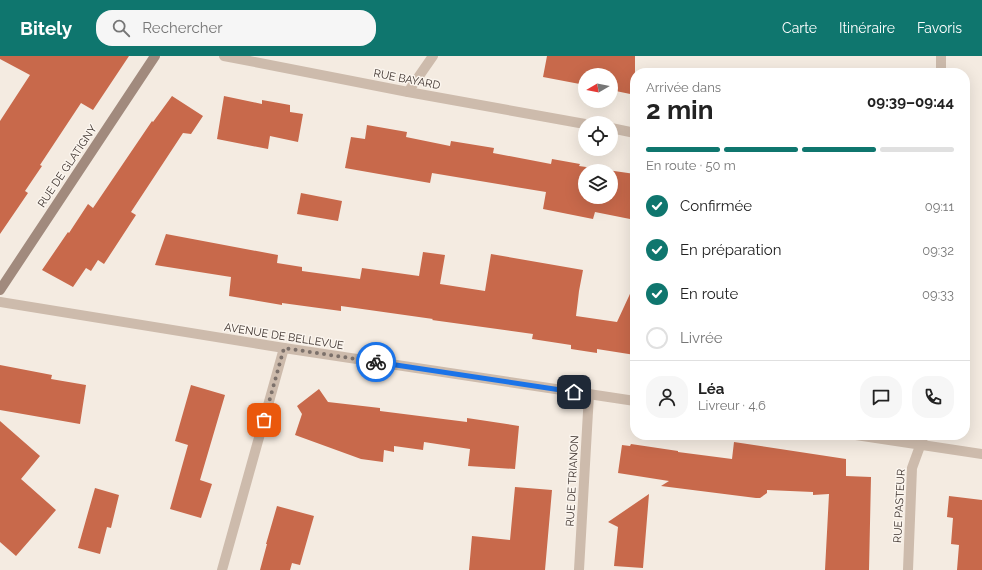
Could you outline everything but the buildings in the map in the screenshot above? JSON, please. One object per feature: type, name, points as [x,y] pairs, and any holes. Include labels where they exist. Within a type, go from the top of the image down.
[{"type":"street","name":"RUE DE GLATIGNY","points":[[0,290],[155,56]]},
{"type":"street","name":"RUE BAYARD","points":[[224,56],[408,92],[578,123]]},
{"type":"street","points":[[408,92],[433,56]]},
{"type":"street","points":[[941,56],[941,68]]},
{"type":"street","points":[[618,129],[630,132]]},
{"type":"street","name":"AVENUE DE BELLEVUE","points":[[0,302],[284,348],[630,400]]},
{"type":"street","points":[[222,570],[284,348]]},
{"type":"street","name":"RUE DE TRIANON","points":[[579,570],[589,394]]},
{"type":"street","points":[[922,440],[982,454]]},
{"type":"street","name":"RUE PASTEUR","points":[[908,570],[912,468],[922,440]]},
{"type":"way so far","points":[[264,420],[284,348],[376,362]]},
{"type":"route","points":[[376,362],[574,392]]}]
